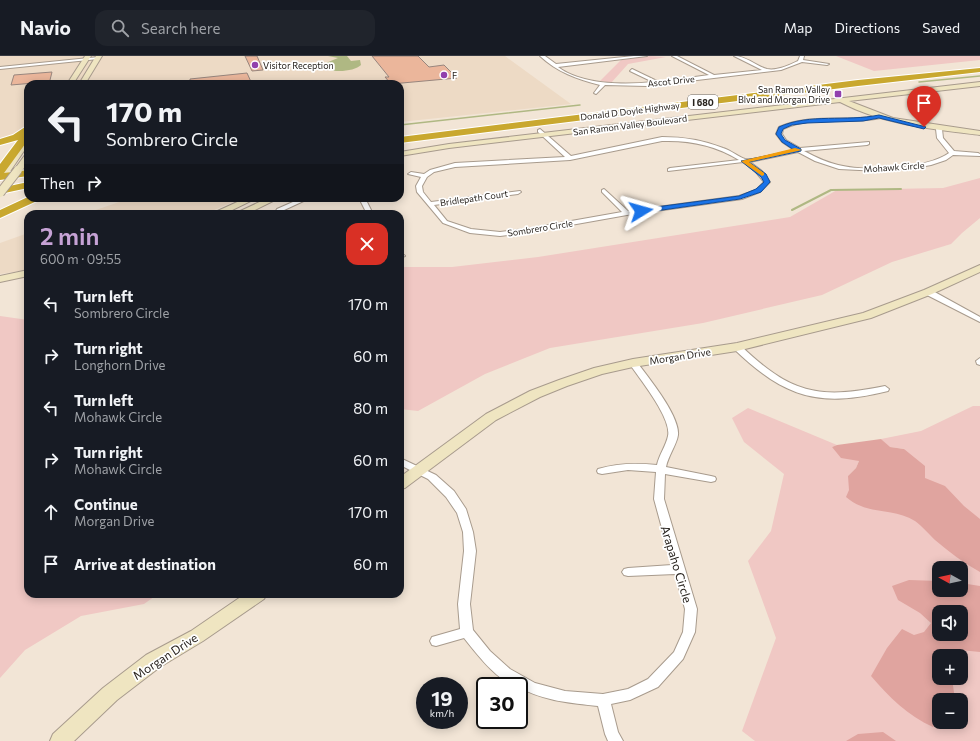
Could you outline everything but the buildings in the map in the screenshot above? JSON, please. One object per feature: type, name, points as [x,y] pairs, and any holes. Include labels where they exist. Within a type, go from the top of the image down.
[{"type":"highway","name":"Donald D Doyle Highway","points":[[404,132],[980,66]]},
{"type":"highway","name":"Donald D Doyle Highway","points":[[404,140],[858,83],[980,70]]},
{"type":"highway","points":[[0,142],[16,137],[24,131]]},
{"type":"highway","points":[[24,140],[1,175],[24,178]]},
{"type":"highway","points":[[0,191],[18,188],[24,180]]},
{"type":"highway","points":[[0,214],[26,202]]},
{"type":"main road","points":[[84,80],[98,58]]},
{"type":"main road","points":[[73,80],[85,61]]},
{"type":"main road","name":"San Ramon Valley Boulevard","points":[[404,149],[980,81]]},
{"type":"main road","name":"San Ramon Valley Boulevard","points":[[838,98],[980,84]]},
{"type":"main road","points":[[838,98],[879,117],[911,125],[980,133]]},
{"type":"main road","name":"San Ramon Valley Boulevard","points":[[404,153],[542,133]]},
{"type":"main road","points":[[1,175],[24,146]]},
{"type":"main road","points":[[0,191],[24,179]]},
{"type":"main road","points":[[225,210],[244,202]]},
{"type":"main road","points":[[248,210],[266,202]]},
{"type":"main road","name":"Morgan Drive","points":[[404,481],[491,417],[535,394],[598,371],[633,363],[737,347],[867,316],[928,292],[980,268]]},
{"type":"main road","points":[[0,279],[24,274]]},
{"type":"main road","points":[[0,288],[23,284]]},
{"type":"main road","name":"Morgan Drive","points":[[60,741],[110,694],[153,660],[197,636],[252,598]]},
{"type":"street","name":"Ascot Drive","points":[[542,56],[553,66],[571,76],[604,83],[637,84],[658,83],[767,70],[792,66],[801,58]]},
{"type":"street","points":[[553,66],[645,56]]},
{"type":"street","points":[[674,56],[713,76]]},
{"type":"street","points":[[736,56],[767,70]]},
{"type":"street","points":[[0,70],[56,65],[98,58]]},
{"type":"street","points":[[801,58],[827,64]]},
{"type":"street","points":[[0,70],[85,61]]},
{"type":"street","points":[[632,70],[640,72],[658,83]]},
{"type":"street","points":[[596,93],[604,83]]},
{"type":"street","name":"Mohawk Circle","points":[[879,117],[863,120],[803,121],[777,129],[781,139],[811,157],[840,169],[880,169],[927,165],[941,161],[952,153]]},
{"type":"street","points":[[939,129],[940,138],[952,153],[978,155]]},
{"type":"street","points":[[542,133],[570,158]]},
{"type":"street","points":[[411,174],[425,176],[432,171],[456,165],[570,158],[650,141],[700,139],[728,151],[764,176],[767,182],[776,183]]},
{"type":"street","points":[[670,170],[744,161],[799,150],[867,143]]},
{"type":"street","name":"Sombrero Circle","points":[[425,176],[419,186],[420,192],[445,222],[470,232],[483,234],[513,234],[626,213],[740,198],[758,191],[767,182]]},
{"type":"street","points":[[604,191],[626,213]]},
{"type":"street","name":"Bridlepath Court","points":[[429,204],[518,192]]},
{"type":"street","points":[[279,210],[298,202]]},
{"type":"street","points":[[464,238],[470,232]]},
{"type":"street","points":[[928,292],[980,320]]},
{"type":"street","points":[[737,347],[758,368],[782,383],[806,394],[832,398],[860,395],[885,389]]},
{"type":"street","name":"Arapaho Circle","points":[[467,632],[486,655],[505,673],[532,688],[565,697],[603,700],[630,694],[653,682],[679,654],[689,632],[691,609],[686,588],[678,569],[659,499],[663,458],[673,436],[672,423],[654,392],[633,363]]},
{"type":"street","points":[[404,463],[432,477],[450,494],[462,512],[468,532],[470,551],[464,604],[467,632],[436,641]]},
{"type":"street","points":[[602,471],[627,466],[711,479]]},
{"type":"street","points":[[628,572],[678,569]]},
{"type":"street","points":[[603,700],[612,734],[616,741]]},
{"type":"shaded area","points":[[0,56],[505,56],[571,104],[404,122],[404,80],[24,80],[24,133],[14,134],[0,139]]},
{"type":"shaded area","points":[[328,56],[347,56],[351,61],[360,60],[361,65],[353,69],[341,71],[329,70],[321,65],[338,58]]},
{"type":"shaded area","points":[[649,56],[666,57],[628,64],[611,83],[600,81],[621,60]]},
{"type":"shaded area","points":[[836,56],[980,56],[980,60],[874,71]]},
{"type":"shaded area","points":[[980,178],[980,218],[951,244],[892,262],[822,295],[703,323],[550,348],[485,374],[418,411],[404,409],[404,267],[452,267],[538,257],[790,217],[837,190],[943,188]]},
{"type":"shaded area","points":[[119,202],[233,202],[214,210],[96,210]]},
{"type":"shaded area","points":[[24,234],[24,271],[0,274],[0,243]]},
{"type":"shaded area","points":[[0,316],[24,319],[24,598],[152,598],[144,604],[81,616],[25,650],[0,678]]},
{"type":"shaded area","points":[[973,406],[980,406],[980,741],[755,741],[742,731],[776,638],[748,561],[771,531],[784,474],[744,442],[732,418],[748,408],[837,445],[832,447],[859,461],[856,468],[848,476],[905,449],[889,447],[881,439],[921,431]]},
{"type":"shaded area","points":[[881,439],[890,447],[904,449],[925,466],[925,478],[945,486],[964,506],[980,519],[980,572],[968,565],[968,561],[962,561],[946,549],[915,521],[898,514],[863,507],[846,497],[849,490],[848,476],[856,468],[859,461],[841,458],[832,447]]},
{"type":"shaded area","points":[[909,580],[932,581],[932,597],[968,597],[968,584],[980,586],[980,652],[968,651],[968,649],[932,649],[932,685],[953,685],[954,693],[932,693],[932,727],[907,712],[871,676],[887,648],[902,629],[914,635],[924,632],[931,623],[920,613],[898,600],[892,586]]},
{"type":"shaded area","points":[[883,732],[896,741],[846,741],[858,734]]},
{"type":"waterway","points":[[919,82],[980,76]]},
{"type":"waterway","points":[[404,125],[580,105]]},
{"type":"waterway","points":[[792,210],[831,190],[901,189]]},
{"type":"slow traffic","points":[[762,174],[744,161],[799,150],[797,149]]},
{"type":"place","name":"Visitor Reception","points":[[255,65]]},
{"type":"place","name":"F","points":[[444,75]]},
{"type":"place","name":"San Ramon Valley Blvd and Morgan Drive","points":[[838,94]]},
{"type":"route","points":[[641,211],[740,198],[758,191],[764,187],[767,182],[764,176],[744,161],[799,150],[783,141],[778,134],[779,130],[787,125],[807,121],[863,120],[879,117],[924,127]]}]
